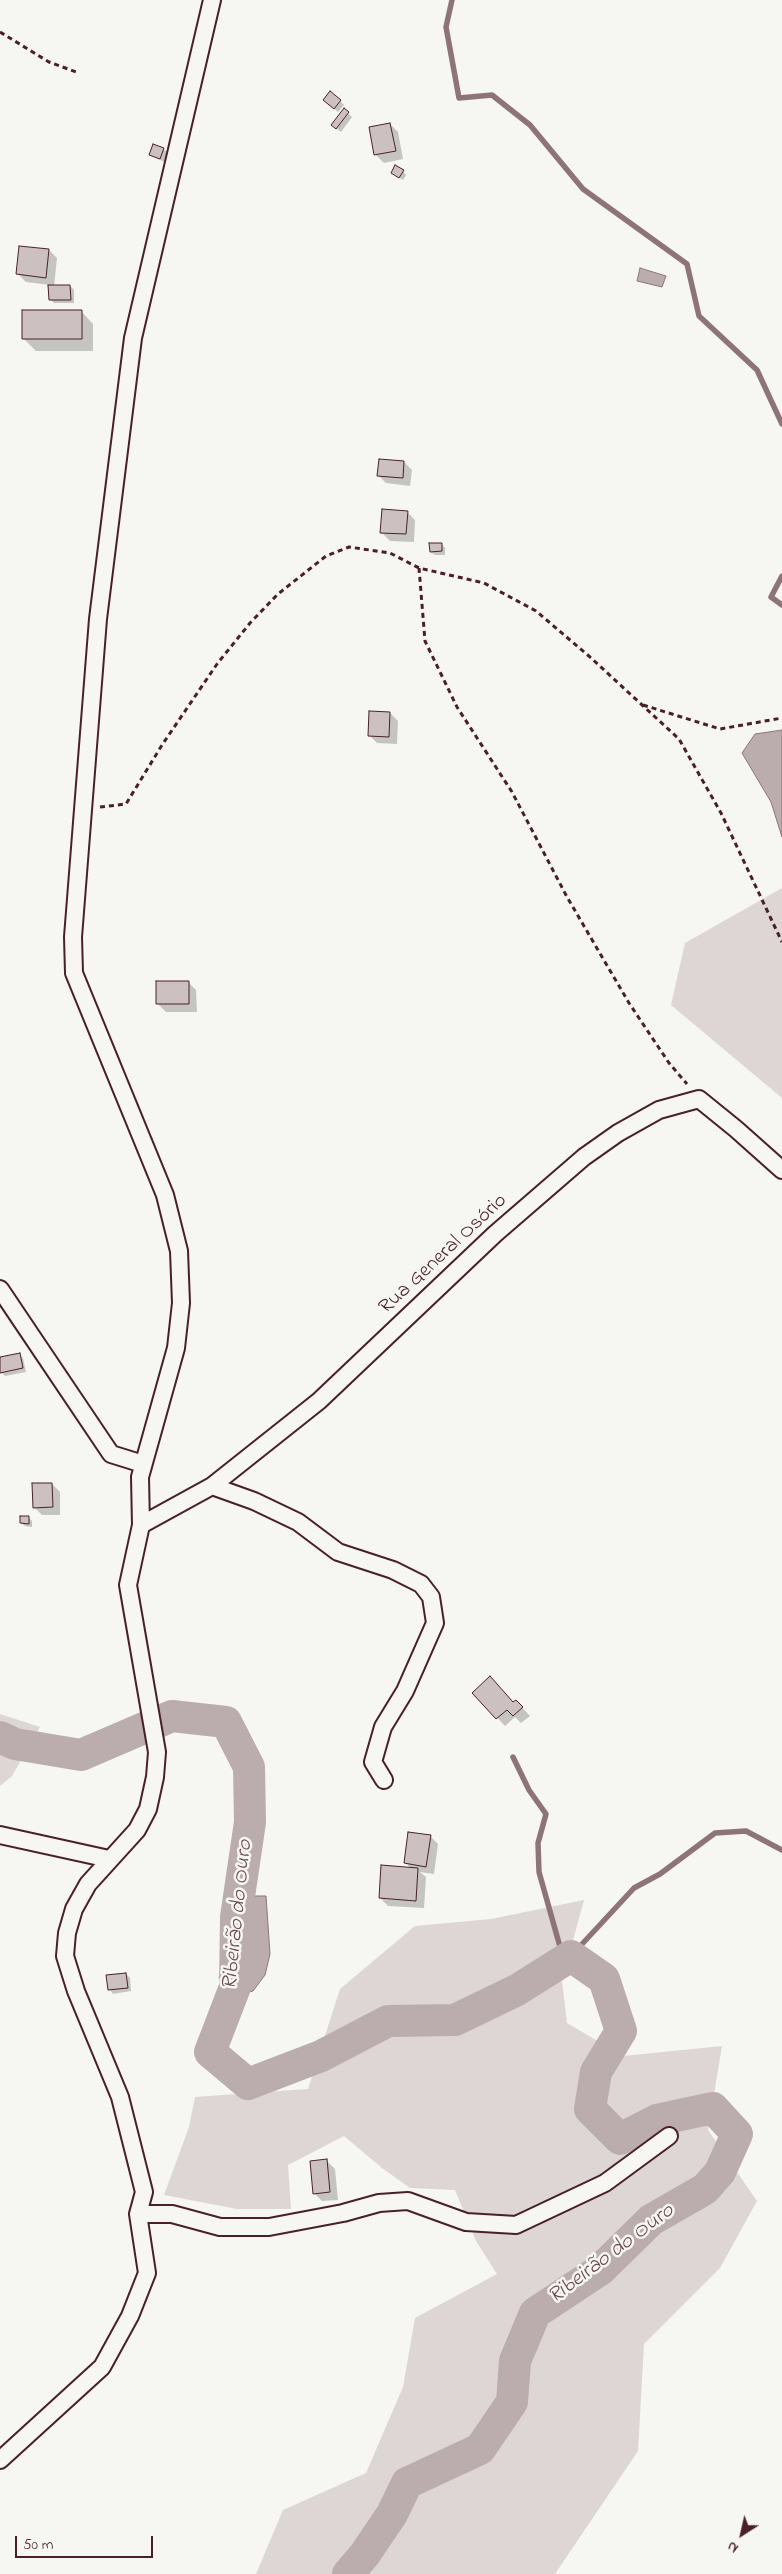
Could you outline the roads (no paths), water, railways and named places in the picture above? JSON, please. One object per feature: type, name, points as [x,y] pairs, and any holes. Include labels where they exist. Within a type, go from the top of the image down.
[{"type":"street","points":[[0,2460],[102,2367],[130,2316],[147,2273],[138,2214],[144,2192],[120,2097],[76,1991],[66,1956],[67,1933],[74,1909],[88,1884],[137,1830],[148,1809],[155,1777],[157,1752],[128,1585],[141,1525],[140,1477],[176,1348],[181,1303],[179,1251],[165,1195],[74,973],[73,927],[98,619],[132,338],[212,0]]},
{"type":"street","name":"Rua General Osório","points":[[141,1525],[212,1486],[319,1402],[495,1234],[584,1157],[618,1133],[659,1110],[699,1099],[782,1170]]},
{"type":"street","points":[[0,1289],[111,1454],[143,1464]]},
{"type":"street","points":[[212,1486],[254,1501],[298,1522],[338,1552],[393,1570],[421,1584],[431,1597],[435,1623],[405,1691],[383,1727],[373,1762],[384,1780]]},
{"type":"street","points":[[0,1835],[109,1859]]},
{"type":"street","points":[[138,2214],[172,2214],[220,2228],[270,2227],[344,2213],[379,2203],[408,2201],[466,2222],[516,2225],[605,2183],[669,2136]]},
{"type":"water","points":[[640,268],[666,276],[662,287],[637,281]]},
{"type":"water","points":[[782,730],[782,837],[771,802],[742,753],[755,734]]},
{"type":"water","points":[[228,1896],[266,1896],[270,1954],[265,1975],[253,1991],[233,1996],[219,1977],[230,1962],[223,1911]]},
{"type":"waterway","points":[[452,0],[446,27],[459,98],[492,95],[530,125],[583,189],[687,264],[699,316],[757,370],[782,424]]},
{"type":"waterway","points":[[782,576],[771,597],[782,605]]},
{"type":"waterway","name":"Ribeirão do Ouro","points":[[0,1737],[15,1744],[81,1755],[172,1716],[226,1722],[249,1767],[250,1822],[236,1917],[235,1987],[210,2052],[248,2084],[321,2056],[388,2021],[455,2020],[517,1990],[571,1956],[604,1979],[621,2031],[596,2072],[590,2109],[620,2139],[657,2120],[713,2108],[737,2134],[720,2172],[705,2189],[651,2220],[600,2270],[535,2313],[515,2361],[512,2402],[480,2449],[407,2483],[392,2514],[365,2554],[348,2574]]},
{"type":"waterway","points":[[513,1757],[529,1790],[546,1814],[538,1843],[539,1872],[564,1961]]},
{"type":"waterway","points":[[571,1956],[634,1888],[660,1874],[715,1833],[746,1831],[782,1850]]}]
